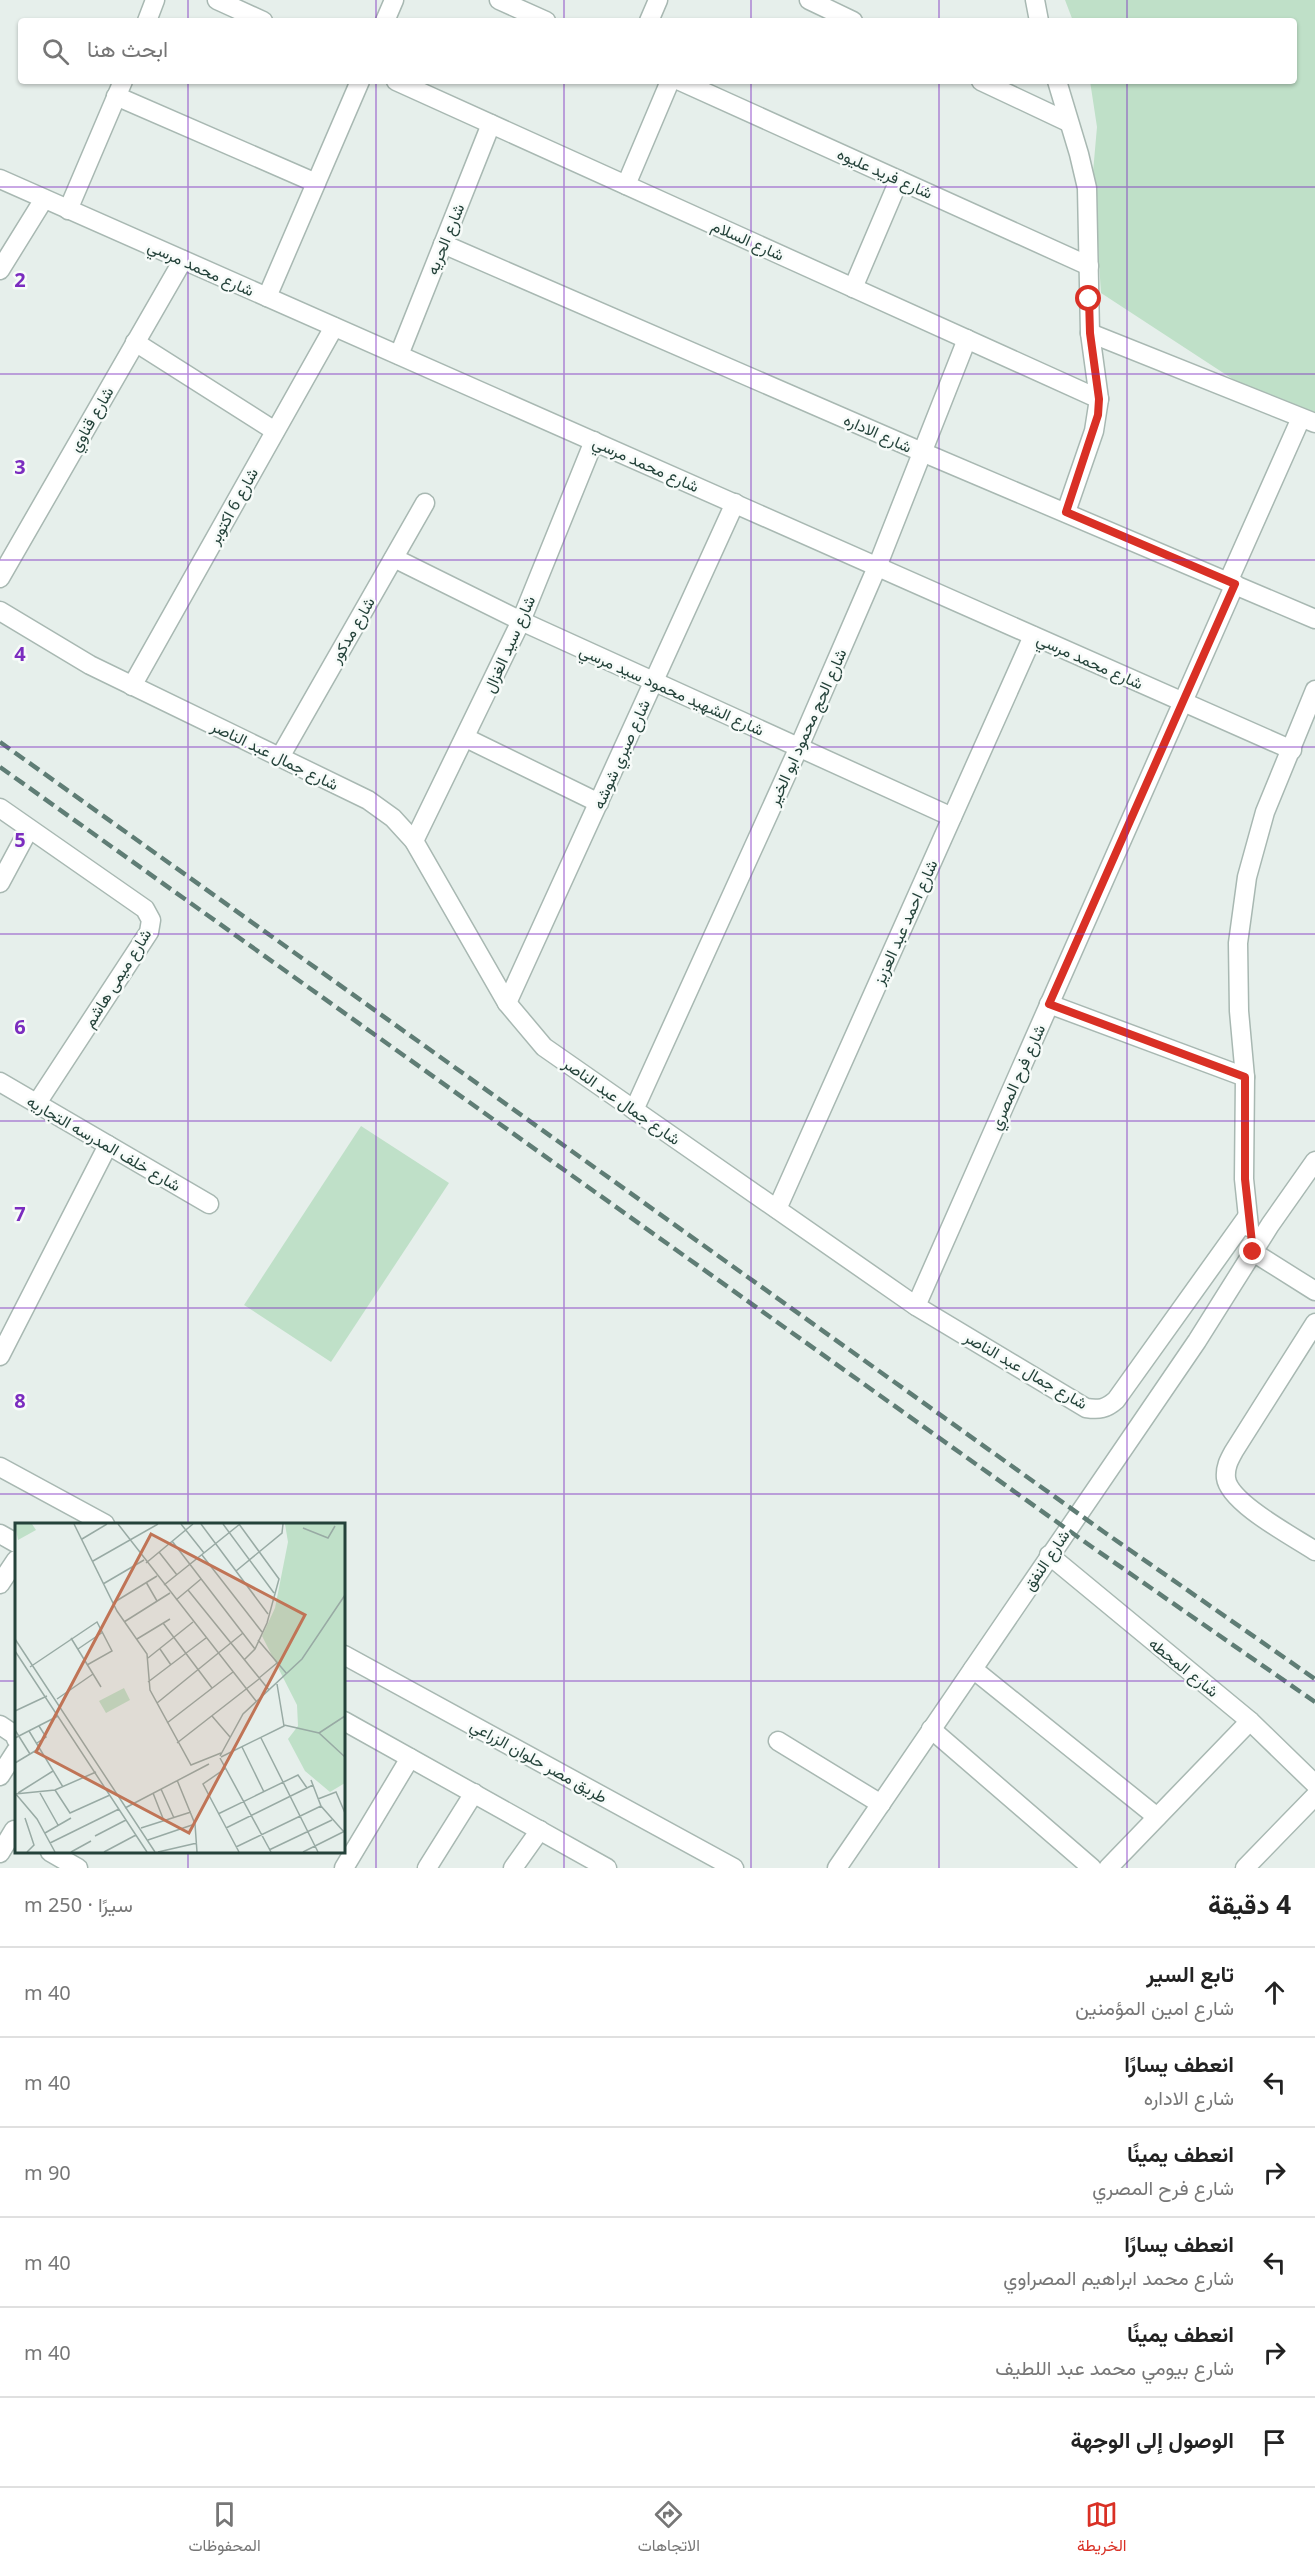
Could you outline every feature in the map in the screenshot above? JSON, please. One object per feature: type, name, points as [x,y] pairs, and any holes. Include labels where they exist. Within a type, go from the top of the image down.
[{"type":"street","points":[[148,18],[155,0]]},
{"type":"street","points":[[217,0],[256,18]]},
{"type":"street","points":[[386,18],[394,0]]},
{"type":"street","points":[[499,0],[539,18]]},
{"type":"street","points":[[650,18],[658,0]]},
{"type":"street","points":[[809,0],[848,18]]},
{"type":"street","points":[[1035,0],[1038,18]]},
{"type":"street","points":[[267,297],[359,84]]},
{"type":"street","name":"شارع السلام","points":[[403,84],[1099,399]]},
{"type":"street","points":[[626,185],[669,84]]},
{"type":"street","name":"شارع فريد عليوه","points":[[687,84],[1089,266]]},
{"type":"street","points":[[987,84],[1068,122]]},
{"type":"street","points":[[1058,84],[1087,188],[1090,333],[1099,399],[1094,431],[1066,512]]},
{"type":"street","points":[[68,210],[119,89],[316,183]]},
{"type":"street","name":"شارع الحريه","points":[[399,355],[490,124]]},
{"type":"street","name":"شارع محمد مرسي","points":[[0,179],[1292,750]]},
{"type":"street","points":[[852,288],[899,180]]},
{"type":"street","points":[[0,270],[44,199]]},
{"type":"street","name":"شارع الاداره","points":[[443,244],[922,452],[1315,619]]},
{"type":"street","name":"شارع قناوي","points":[[0,578],[183,260]]},
{"type":"street","name":"شارع 6 اكتوبر","points":[[132,686],[334,327]]},
{"type":"street","points":[[1090,333],[1308,421]]},
{"type":"street","name":"شارع الحج محمود ابو الخير","points":[[634,1110],[799,747],[877,567],[967,339]]},
{"type":"street","points":[[135,342],[275,431]]},
{"type":"street","name":"شارع فرح المصري","points":[[916,1306],[1183,702],[1232,583],[1308,421]]},
{"type":"street","name":"شارع سيد الغزال","points":[[414,841],[521,621],[594,441]]},
{"type":"street","name":"شارع مدكور","points":[[280,757],[425,503]]},
{"type":"street","name":"شارع صبري شوشه","points":[[507,1003],[735,504]]},
{"type":"street","name":"شارع الشهيد محمود سيد مرسي","points":[[394,558],[521,621],[952,817]]},
{"type":"street","name":"شارع جمال عبد الناصر","points":[[0,611],[41,638],[132,686],[368,800],[393,818],[414,841],[507,1003],[544,1047],[916,1306],[1086,1408],[1097,1410],[1108,1407],[1116,1400],[1247,1217]]},
{"type":"street","name":"شارع احمد عبد العزيز","points":[[777,1209],[1033,636]]},
{"type":"street","points":[[1315,690],[1265,812],[1247,877],[1238,943],[1239,1011],[1245,1077],[1245,1179],[1247,1217],[1253,1252],[1315,1292]]},
{"type":"street","points":[[466,738],[599,803]]},
{"type":"street","name":"شارع ميمى هاشم","points":[[0,808],[145,909],[151,920],[149,932],[37,1104]]},
{"type":"street","points":[[0,883],[29,829]]},
{"type":"street","points":[[1049,1004],[1245,1077]]},
{"type":"street","name":"شارع خلف المدرسه التجاريه","points":[[0,1082],[209,1204]]},
{"type":"street","points":[[0,1356],[108,1145]]},
{"type":"street","name":"شارع النفق","points":[[837,1868],[1197,1341],[1253,1252],[1315,1161]]},
{"type":"street","points":[[1315,1323],[1234,1451],[1227,1464],[1226,1479],[1231,1492],[1242,1502],[1315,1551]]},
{"type":"street","points":[[0,1467],[103,1523]]},
{"type":"street","points":[[0,1534],[15,1542]]},
{"type":"street","name":"شارع المحطه","points":[[1049,1555],[1250,1721],[1315,1784]]},
{"type":"street","points":[[0,1584],[15,1562]]},
{"type":"street","name":"طريق مصر حلوان الزراعي","points":[[345,1656],[734,1868]]},
{"type":"street","points":[[973,1669],[1157,1817]]},
{"type":"street","points":[[1108,1868],[1250,1721]]},
{"type":"street","points":[[345,1722],[607,1868]]},
{"type":"street","points":[[0,1725],[15,1735]]},
{"type":"street","points":[[931,1729],[1092,1868]]},
{"type":"street","points":[[778,1741],[881,1804]]},
{"type":"street","points":[[0,1776],[15,1753]]},
{"type":"street","points":[[344,1868],[410,1758]]},
{"type":"street","points":[[427,1868],[474,1793]]},
{"type":"street","points":[[1245,1868],[1315,1796]]},
{"type":"street","points":[[0,1853],[10,1828]]},
{"type":"street","points":[[513,1868],[540,1830]]},
{"type":"street","points":[[53,1853],[78,1868]]},
{"type":"green space","points":[[1065,0],[1315,0],[1315,433],[1101,293],[1093,172],[1097,127],[1090,84],[1297,84],[1297,18],[1072,18]]},
{"type":"green space","points":[[361,1126],[449,1183],[331,1362],[244,1305]]},
{"type":"railway","points":[[0,742],[1104,1532],[1315,1679]]},
{"type":"railway","points":[[0,767],[1092,1547],[1315,1702]]},
{"type":"route","points":[[1089,299],[1090,333],[1098,383],[1098,415],[1066,512],[1235,584],[1049,1004],[1245,1077],[1245,1179],[1247,1217],[1253,1252]]}]
